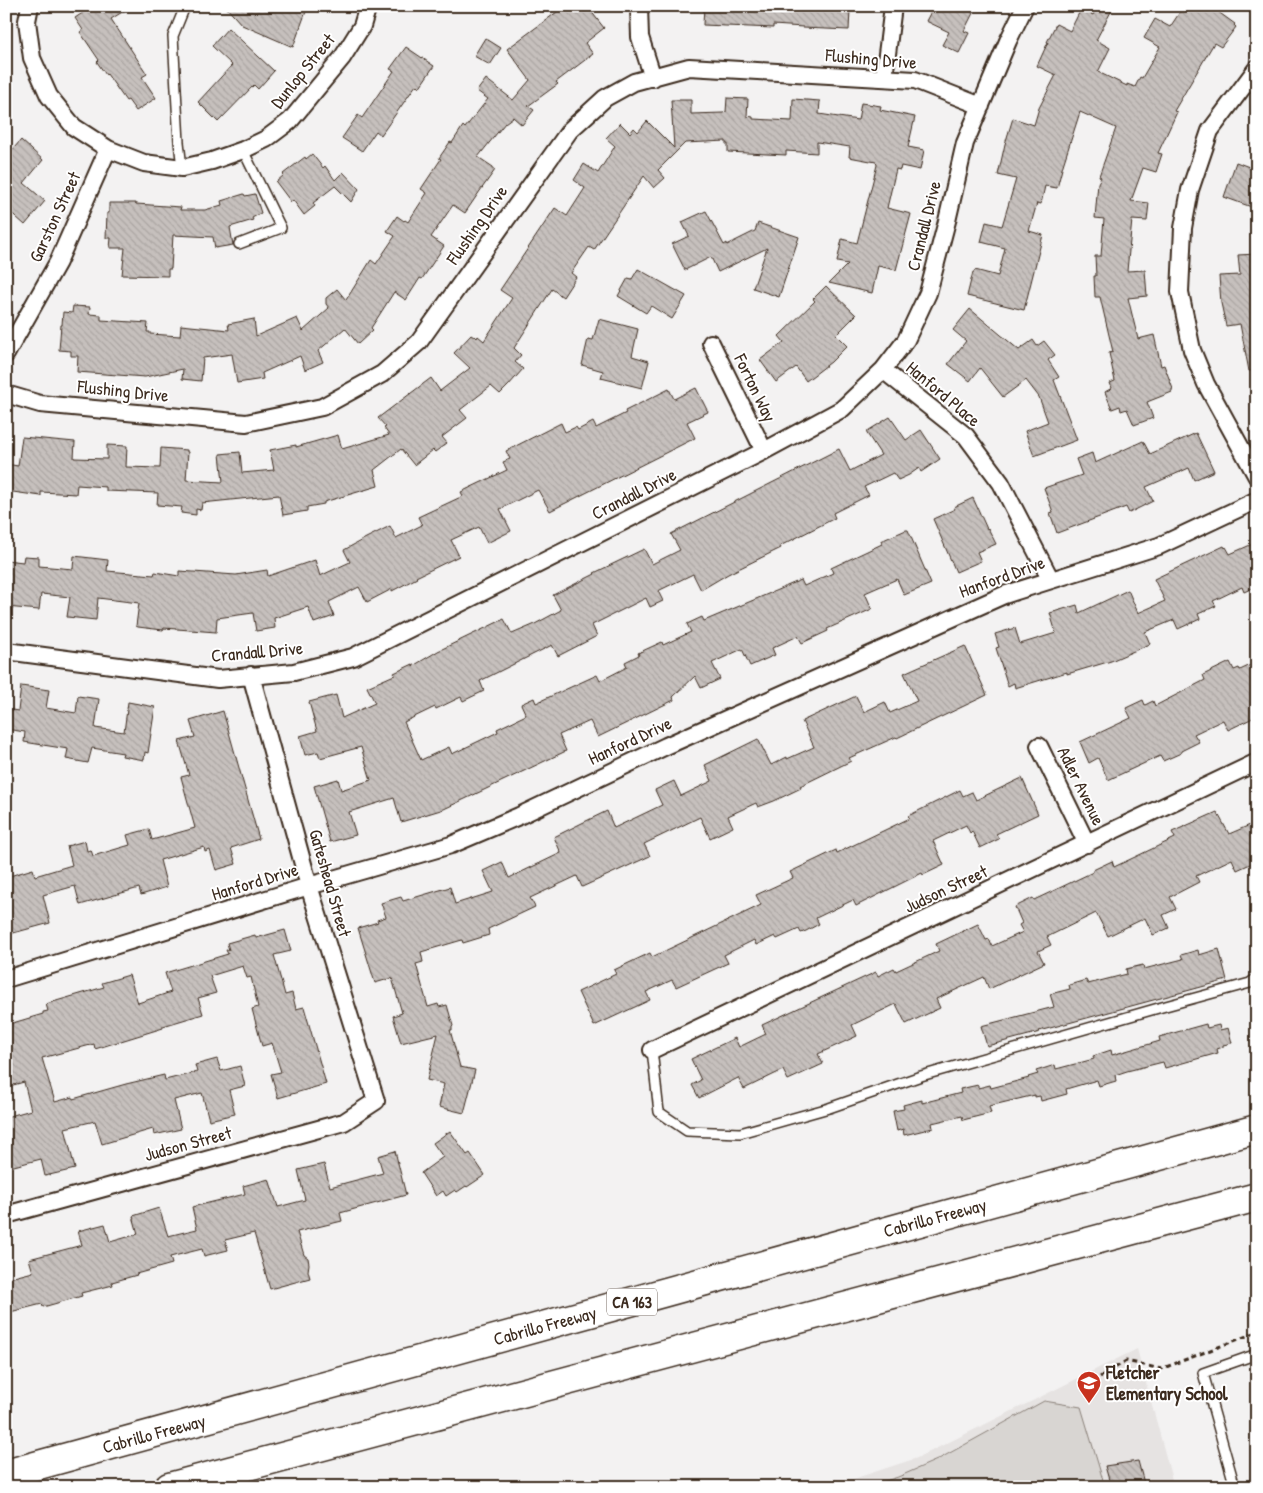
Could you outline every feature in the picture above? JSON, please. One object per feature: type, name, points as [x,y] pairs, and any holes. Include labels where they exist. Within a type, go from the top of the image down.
[{"type":"highway","name":"Cabrillo Freeway","points":[[6,1474],[1257,1129]]},
{"type":"highway","points":[[169,1487],[1257,1197]]},
{"type":"street","name":"Dunlop Street","points":[[30,6],[27,21],[32,58],[49,96],[74,127],[108,149],[144,163],[182,168],[212,161],[243,150],[266,139],[290,121],[342,58],[362,26],[368,6]]},
{"type":"street","points":[[639,6],[640,37],[652,78]]},
{"type":"street","points":[[884,78],[893,6]]},
{"type":"street","name":"Crandall Drive","points":[[6,651],[218,679],[294,672],[353,657],[764,451],[842,409],[883,370],[906,340],[928,293],[965,142],[1025,6]]},
{"type":"street","name":"Flushing Drive","points":[[6,394],[40,404],[246,424],[322,407],[382,374],[419,342],[570,130],[605,98],[634,82],[688,67],[915,80],[981,106]]},
{"type":"street","points":[[1257,68],[1210,131],[1190,190],[1182,228],[1180,292],[1195,358],[1206,384],[1257,477]]},
{"type":"street","name":"Garston Street","points":[[6,354],[58,262],[108,149]]},
{"type":"street","name":"Forton Way","points":[[711,343],[764,451]]},
{"type":"street","name":"Hanford Place","points":[[883,370],[966,436],[1001,483],[1050,580]]},
{"type":"street","name":"Hanford Drive","points":[[6,979],[459,842],[519,816],[666,746],[997,598],[1159,546],[1257,500]]},
{"type":"street","name":"Gateshead Street","points":[[251,675],[309,886],[376,1101]]},
{"type":"street","name":"Adler Avenue","points":[[1039,746],[1087,844]]},
{"type":"street","name":"Judson Street","points":[[652,1050],[1257,762]]},
{"type":"street","name":"Judson Street","points":[[6,1215],[344,1122],[376,1101]]},
{"type":"lane","points":[[182,168],[173,36],[186,6]]},
{"type":"lane","points":[[239,244],[281,228],[243,150]]},
{"type":"lane","points":[[652,1050],[659,1112],[687,1132],[740,1133],[829,1108],[921,1076],[1250,983],[1257,978]]},
{"type":"lane","points":[[1235,1487],[1202,1373],[1257,1354]]},
{"type":"path","points":[[1100,1377],[1126,1361],[1161,1369],[1257,1332]]},
{"type":"shaded area","name":"Fletcher Elementary School","points":[[1137,1349],[1174,1487],[829,1487],[917,1458]]},
{"type":"shaded area","points":[[1044,1401],[1081,1407],[1105,1487],[867,1487],[898,1477],[937,1460]]},
{"type":"building","points":[[93,6],[132,6],[111,19],[147,74],[142,77],[156,98],[136,111],[106,75],[97,62],[99,60],[80,32],[83,30],[75,18]]},
{"type":"building","points":[[225,6],[308,6],[293,47],[242,25]]},
{"type":"building","points":[[565,6],[587,6],[604,28],[585,43],[593,54],[556,82],[558,84],[528,106],[534,110],[522,125],[513,117],[505,123],[478,157],[495,170],[465,213],[453,205],[431,237],[444,246],[422,279],[420,278],[406,300],[394,292],[371,328],[373,330],[358,344],[345,328],[318,351],[323,362],[305,370],[300,356],[262,373],[263,379],[237,383],[232,354],[203,358],[201,381],[182,379],[183,369],[145,377],[77,372],[78,356],[71,356],[71,351],[59,350],[63,312],[72,313],[73,306],[90,307],[89,314],[101,315],[101,320],[148,323],[147,332],[150,332],[150,334],[180,336],[181,325],[229,330],[228,324],[254,319],[256,336],[297,318],[303,331],[329,308],[326,304],[326,298],[337,289],[346,300],[371,260],[376,264],[395,236],[387,231],[397,216],[408,222],[427,193],[421,189],[441,159],[439,158],[463,126],[465,128],[488,99],[477,91],[486,79],[513,100],[530,80],[507,49]]},
{"type":"building","points":[[704,6],[773,6],[773,8],[803,10],[803,6],[829,6],[828,9],[850,10],[849,30],[773,25],[773,28],[703,25]]},
{"type":"building","points":[[934,6],[962,6],[973,13],[964,31],[969,33],[959,53],[942,45],[949,32],[926,21]]},
{"type":"building","points":[[1097,6],[1114,6],[1096,40],[1110,48],[1098,72],[1127,86],[1127,84],[1135,87],[1160,47],[1144,38],[1155,19],[1170,27],[1184,6],[1210,6],[1235,24],[1236,27],[1221,47],[1214,43],[1174,111],[1177,112],[1158,153],[1162,154],[1156,172],[1143,168],[1131,201],[1149,203],[1147,221],[1132,220],[1127,271],[1145,270],[1147,296],[1128,298],[1138,339],[1154,335],[1161,366],[1164,365],[1173,389],[1172,392],[1147,402],[1153,418],[1134,425],[1127,409],[1121,411],[1120,406],[1112,409],[1105,392],[1112,388],[1110,383],[1115,381],[1109,353],[1113,352],[1100,297],[1095,297],[1095,256],[1101,256],[1104,219],[1095,218],[1098,183],[1116,128],[1080,112],[1057,188],[1045,186],[1041,204],[1037,203],[1029,231],[1043,235],[1024,310],[967,296],[975,270],[998,276],[1005,248],[981,242],[986,222],[1002,226],[1016,179],[998,175],[1013,118],[1034,125],[1039,108],[1056,75],[1037,66],[1047,42],[1056,24],[1070,31],[1081,9],[1093,15]]},
{"type":"building","points":[[228,28],[274,71],[258,89],[254,85],[218,122],[198,102],[232,65],[212,46]]},
{"type":"building","points":[[485,38],[501,48],[490,65],[474,56]]},
{"type":"building","points":[[406,47],[434,66],[419,88],[416,85],[381,135],[376,131],[362,151],[342,138],[358,115],[362,118],[394,71],[390,69]]},
{"type":"building","points":[[727,98],[748,99],[747,116],[753,117],[753,119],[792,121],[793,99],[820,101],[819,114],[858,120],[861,103],[881,106],[880,110],[915,117],[908,147],[924,150],[920,170],[901,166],[900,170],[896,169],[887,208],[911,214],[896,270],[878,266],[872,293],[829,283],[848,264],[837,262],[842,239],[857,243],[877,165],[876,162],[849,157],[850,147],[817,142],[817,153],[786,151],[786,155],[728,152],[726,141],[685,143],[658,170],[665,178],[654,188],[644,176],[594,250],[589,247],[571,273],[576,277],[563,297],[552,289],[514,348],[521,355],[515,362],[523,369],[508,386],[500,394],[491,386],[460,410],[467,418],[442,437],[447,443],[435,452],[433,450],[414,465],[401,449],[374,470],[378,486],[324,502],[324,504],[307,507],[307,511],[283,515],[279,495],[202,503],[201,510],[196,509],[196,515],[181,513],[182,507],[157,505],[158,493],[106,491],[106,487],[77,485],[76,494],[41,492],[41,496],[6,491],[6,464],[18,466],[22,437],[75,442],[74,458],[107,459],[107,445],[127,446],[126,467],[160,468],[161,448],[187,450],[186,480],[223,482],[220,454],[240,452],[242,473],[274,470],[270,450],[296,445],[296,447],[338,435],[342,449],[389,435],[384,428],[386,427],[378,418],[431,378],[440,391],[470,368],[454,353],[471,335],[477,338],[478,336],[484,341],[512,298],[500,290],[555,208],[567,216],[585,188],[574,180],[584,164],[598,173],[615,146],[606,138],[620,123],[630,133],[634,128],[638,132],[647,121],[674,148],[671,100],[691,100],[691,114],[723,113],[726,112]]},
{"type":"building","points":[[21,140],[43,160],[24,183],[45,201],[25,225],[6,208],[6,157]]},
{"type":"building","points":[[312,154],[323,168],[325,166],[335,180],[343,172],[359,189],[351,202],[335,186],[313,203],[315,206],[304,215],[293,200],[291,202],[276,182],[283,174],[305,157],[306,159]]},
{"type":"building","points":[[1236,162],[1257,170],[1257,209],[1224,197]]},
{"type":"building","points":[[244,194],[245,196],[255,194],[261,213],[252,218],[253,220],[230,227],[233,245],[215,248],[213,237],[173,235],[171,269],[168,269],[168,276],[122,275],[125,248],[110,248],[111,238],[106,238],[109,203],[136,203],[181,207],[180,210],[205,210],[222,205],[221,201]]},
{"type":"building","points":[[706,211],[724,245],[755,231],[758,223],[799,237],[779,297],[753,288],[767,248],[718,272],[711,257],[685,270],[672,244],[689,236],[682,222]]},
{"type":"building","points":[[1257,254],[1257,370],[1249,371],[1240,324],[1226,326],[1221,303],[1219,276],[1240,275],[1238,255]]},
{"type":"building","points":[[638,269],[686,296],[672,319],[651,306],[646,313],[618,296],[628,278],[632,279]]},
{"type":"building","points":[[826,286],[856,315],[836,335],[847,346],[831,362],[806,381],[796,367],[776,382],[760,360],[784,342],[779,336],[815,301],[813,299]]},
{"type":"building","points":[[970,309],[1019,350],[1033,340],[1037,346],[1044,341],[1055,355],[1048,360],[1059,377],[1054,380],[1077,440],[1034,456],[1025,431],[1048,422],[1039,397],[1026,380],[1003,397],[980,368],[970,381],[948,364],[966,341],[953,330]]},
{"type":"building","points":[[599,319],[638,329],[632,356],[649,361],[642,388],[601,378],[603,371],[582,365],[588,339],[593,340]]},
{"type":"building","points":[[696,388],[708,412],[687,422],[695,438],[550,511],[538,490],[500,509],[511,531],[487,543],[479,527],[451,540],[459,556],[367,602],[359,587],[329,602],[334,616],[314,623],[308,607],[274,618],[275,628],[256,631],[253,613],[217,618],[216,632],[138,627],[136,626],[139,603],[98,598],[96,620],[67,617],[70,597],[41,594],[39,610],[6,607],[6,560],[23,562],[24,556],[39,557],[39,566],[73,569],[74,556],[108,560],[107,571],[154,575],[155,572],[179,576],[179,571],[236,575],[267,570],[268,576],[315,560],[320,576],[350,562],[344,550],[390,526],[396,538],[422,525],[418,517],[463,496],[461,492],[507,470],[503,462],[510,459],[506,451],[561,423],[565,432],[576,427],[578,430],[593,422],[596,428],[669,389],[674,399]]},
{"type":"building","points":[[890,417],[906,440],[921,430],[940,459],[921,472],[919,468],[898,480],[893,473],[864,487],[869,495],[833,513],[835,518],[701,590],[693,574],[658,591],[663,601],[650,607],[646,598],[592,625],[597,636],[558,656],[552,645],[480,681],[484,691],[463,701],[461,697],[436,709],[435,707],[404,722],[421,760],[449,747],[452,754],[498,732],[497,729],[526,715],[521,704],[534,698],[536,703],[597,675],[600,681],[627,667],[625,662],[639,655],[638,653],[662,642],[663,645],[691,632],[687,624],[702,617],[704,621],[801,580],[804,586],[833,573],[831,568],[882,544],[881,541],[906,530],[908,530],[931,584],[904,595],[897,579],[865,593],[872,609],[827,629],[828,631],[802,643],[798,636],[772,648],[775,655],[750,666],[742,649],[712,663],[720,679],[701,688],[695,676],[673,697],[674,700],[598,737],[590,721],[559,735],[566,751],[444,809],[401,822],[394,798],[349,812],[356,835],[330,842],[314,786],[338,779],[341,790],[371,780],[361,747],[320,758],[318,752],[305,755],[300,736],[317,731],[309,702],[336,695],[342,718],[375,703],[367,687],[395,675],[394,673],[413,664],[413,666],[438,651],[504,619],[512,634],[533,625],[561,610],[553,595],[644,549],[652,564],[680,550],[671,534],[839,449],[850,471],[881,455],[866,432]]},
{"type":"building","points":[[1196,433],[1214,471],[1194,480],[1189,468],[1146,487],[1153,501],[1129,513],[1126,507],[1057,533],[1050,513],[1053,512],[1044,488],[1082,475],[1076,459],[1092,453],[1095,463],[1143,441],[1150,454]]},
{"type":"building","points":[[973,498],[996,544],[977,552],[981,561],[956,572],[933,519]]},
{"type":"building","points":[[1257,542],[1257,586],[1244,592],[1242,587],[1213,601],[1216,606],[1198,614],[1200,619],[1178,629],[1174,620],[1145,632],[1150,644],[1111,661],[1015,688],[1014,683],[1008,686],[996,648],[999,647],[995,634],[1015,628],[1020,644],[1056,633],[1050,613],[1077,605],[1079,613],[1128,590],[1138,613],[1165,601],[1154,579],[1224,546],[1230,554]]},
{"type":"building","points":[[965,646],[987,695],[897,738],[849,758],[851,761],[774,801],[758,807],[756,803],[728,816],[733,827],[710,838],[700,817],[644,844],[650,856],[582,887],[577,876],[530,898],[535,907],[488,929],[489,935],[463,943],[462,940],[421,952],[423,962],[416,964],[428,1007],[438,1004],[439,1007],[447,1005],[453,1026],[452,1030],[450,1030],[460,1067],[475,1070],[464,1113],[439,1107],[444,1084],[427,1080],[438,1034],[401,1043],[393,1016],[402,1013],[392,978],[375,983],[358,928],[378,922],[377,920],[386,917],[381,903],[401,897],[403,901],[450,887],[455,904],[493,892],[483,871],[502,862],[509,878],[561,853],[554,837],[607,811],[614,828],[662,805],[655,790],[674,781],[681,796],[712,781],[705,765],[758,739],[771,765],[814,747],[802,721],[856,696],[864,712],[885,702],[890,713],[917,701],[904,673]]},
{"type":"building","points":[[1230,662],[1234,670],[1239,668],[1240,670],[1257,662],[1257,716],[1228,730],[1223,720],[1194,734],[1199,742],[1181,751],[1181,753],[1163,761],[1160,756],[1108,780],[1098,758],[1089,763],[1080,742],[1131,718],[1126,708],[1143,700],[1145,705],[1153,701],[1155,706],[1205,680],[1203,675]]},
{"type":"building","points":[[21,686],[49,690],[46,708],[76,713],[78,696],[99,699],[95,728],[124,732],[128,702],[155,707],[148,753],[145,752],[144,760],[122,756],[123,753],[92,748],[88,763],[66,759],[68,749],[24,742],[25,732],[6,729],[6,709],[18,711]]},
{"type":"building","points":[[223,711],[259,839],[231,848],[236,864],[216,870],[210,850],[205,852],[204,847],[160,860],[167,887],[141,895],[139,888],[80,905],[75,886],[43,895],[50,923],[6,935],[6,877],[33,869],[35,876],[72,865],[67,846],[85,841],[87,851],[91,850],[93,856],[130,845],[127,835],[149,829],[152,840],[195,828],[181,777],[189,775],[179,741],[195,737],[190,721]]},
{"type":"building","points":[[1022,778],[1038,814],[996,834],[999,839],[980,848],[972,831],[970,833],[966,825],[933,841],[944,865],[923,875],[922,873],[856,906],[853,900],[816,918],[819,924],[801,933],[799,929],[777,939],[775,936],[756,945],[754,940],[724,955],[728,963],[676,987],[672,980],[646,992],[650,1000],[594,1026],[578,992],[616,974],[614,970],[650,953],[652,957],[761,905],[756,895],[793,878],[790,872],[836,850],[837,853],[910,818],[908,816],[960,790],[963,796],[972,792],[976,800]]},
{"type":"building","points":[[1217,812],[1229,834],[1257,822],[1257,861],[1237,870],[1232,859],[1196,876],[1199,882],[1170,897],[1176,909],[1163,915],[1169,928],[1153,935],[1145,918],[1108,936],[1096,913],[1047,937],[1051,945],[1038,951],[1044,963],[989,989],[984,977],[936,999],[940,1008],[906,1024],[896,1004],[852,1025],[857,1036],[818,1054],[823,1064],[788,1080],[783,1070],[744,1089],[738,1078],[699,1098],[692,1085],[701,1080],[691,1059],[735,1038],[739,1047],[766,1034],[762,1025],[876,972],[878,976],[894,968],[896,971],[939,951],[936,944],[978,924],[986,940],[989,939],[992,946],[1023,932],[1019,925],[1022,923],[1015,907],[1033,898],[1034,900],[1112,861],[1114,867],[1175,838],[1172,832]]},
{"type":"building","points":[[285,930],[291,951],[274,955],[285,995],[292,993],[296,1009],[304,1007],[326,1084],[278,1098],[271,1074],[281,1072],[272,1043],[262,1046],[252,1009],[258,1007],[251,977],[247,978],[243,966],[210,976],[216,993],[198,998],[203,1014],[95,1049],[94,1044],[42,1058],[55,1102],[164,1075],[165,1080],[197,1072],[195,1065],[217,1059],[221,1071],[240,1066],[245,1086],[229,1090],[235,1114],[209,1120],[202,1093],[174,1100],[181,1129],[154,1135],[153,1129],[102,1144],[95,1121],[65,1128],[75,1169],[45,1176],[41,1159],[6,1168],[6,1117],[31,1110],[24,1082],[6,1087],[6,1025],[43,1014],[43,1012],[48,1011],[46,1004],[104,987],[102,983],[129,975],[138,1003],[171,992],[165,973],[228,954],[226,950],[229,950],[227,943],[255,935],[256,938]]},
{"type":"building","points":[[1219,949],[1227,980],[987,1046],[981,1026],[1054,1007],[1050,994],[1070,989],[1069,985],[1086,980],[1088,984],[1127,974],[1126,969],[1143,965],[1144,969],[1183,959],[1181,955],[1198,950],[1199,955]]},
{"type":"building","points":[[1206,1024],[1207,1028],[1219,1025],[1220,1030],[1228,1028],[1232,1043],[1217,1049],[1218,1053],[1165,1068],[1163,1062],[1127,1071],[1115,1075],[1116,1081],[1099,1086],[1097,1080],[1066,1089],[1067,1094],[1041,1101],[1040,1096],[1035,1097],[1035,1095],[989,1106],[991,1113],[963,1120],[962,1116],[932,1123],[933,1128],[904,1135],[903,1129],[897,1131],[893,1111],[904,1109],[903,1105],[922,1100],[922,1103],[961,1093],[960,1089],[978,1085],[978,1088],[990,1085],[991,1088],[1029,1078],[1038,1074],[1036,1071],[1055,1065],[1056,1069],[1094,1059],[1093,1056],[1111,1050],[1112,1055],[1160,1041],[1159,1037]]},
{"type":"building","points":[[450,1131],[467,1155],[470,1153],[485,1175],[457,1192],[455,1190],[446,1196],[443,1191],[436,1196],[421,1173],[443,1157],[433,1143]]},
{"type":"building","points":[[395,1151],[406,1195],[340,1213],[342,1221],[297,1232],[304,1255],[308,1258],[310,1278],[270,1289],[254,1233],[225,1240],[228,1250],[204,1256],[202,1249],[170,1257],[172,1264],[112,1282],[113,1285],[81,1293],[82,1296],[43,1307],[42,1304],[6,1313],[6,1279],[33,1272],[29,1259],[82,1245],[78,1231],[105,1224],[110,1242],[138,1234],[133,1216],[159,1208],[168,1236],[197,1229],[192,1207],[245,1194],[243,1186],[269,1179],[278,1207],[305,1200],[298,1170],[324,1164],[330,1187],[383,1173],[378,1156]]},
{"type":"building","points":[[1138,1461],[1145,1487],[1111,1487],[1105,1466]]},
{"type":"place","name":"Fletcher Elementary School","points":[[1089,1404]]}]
